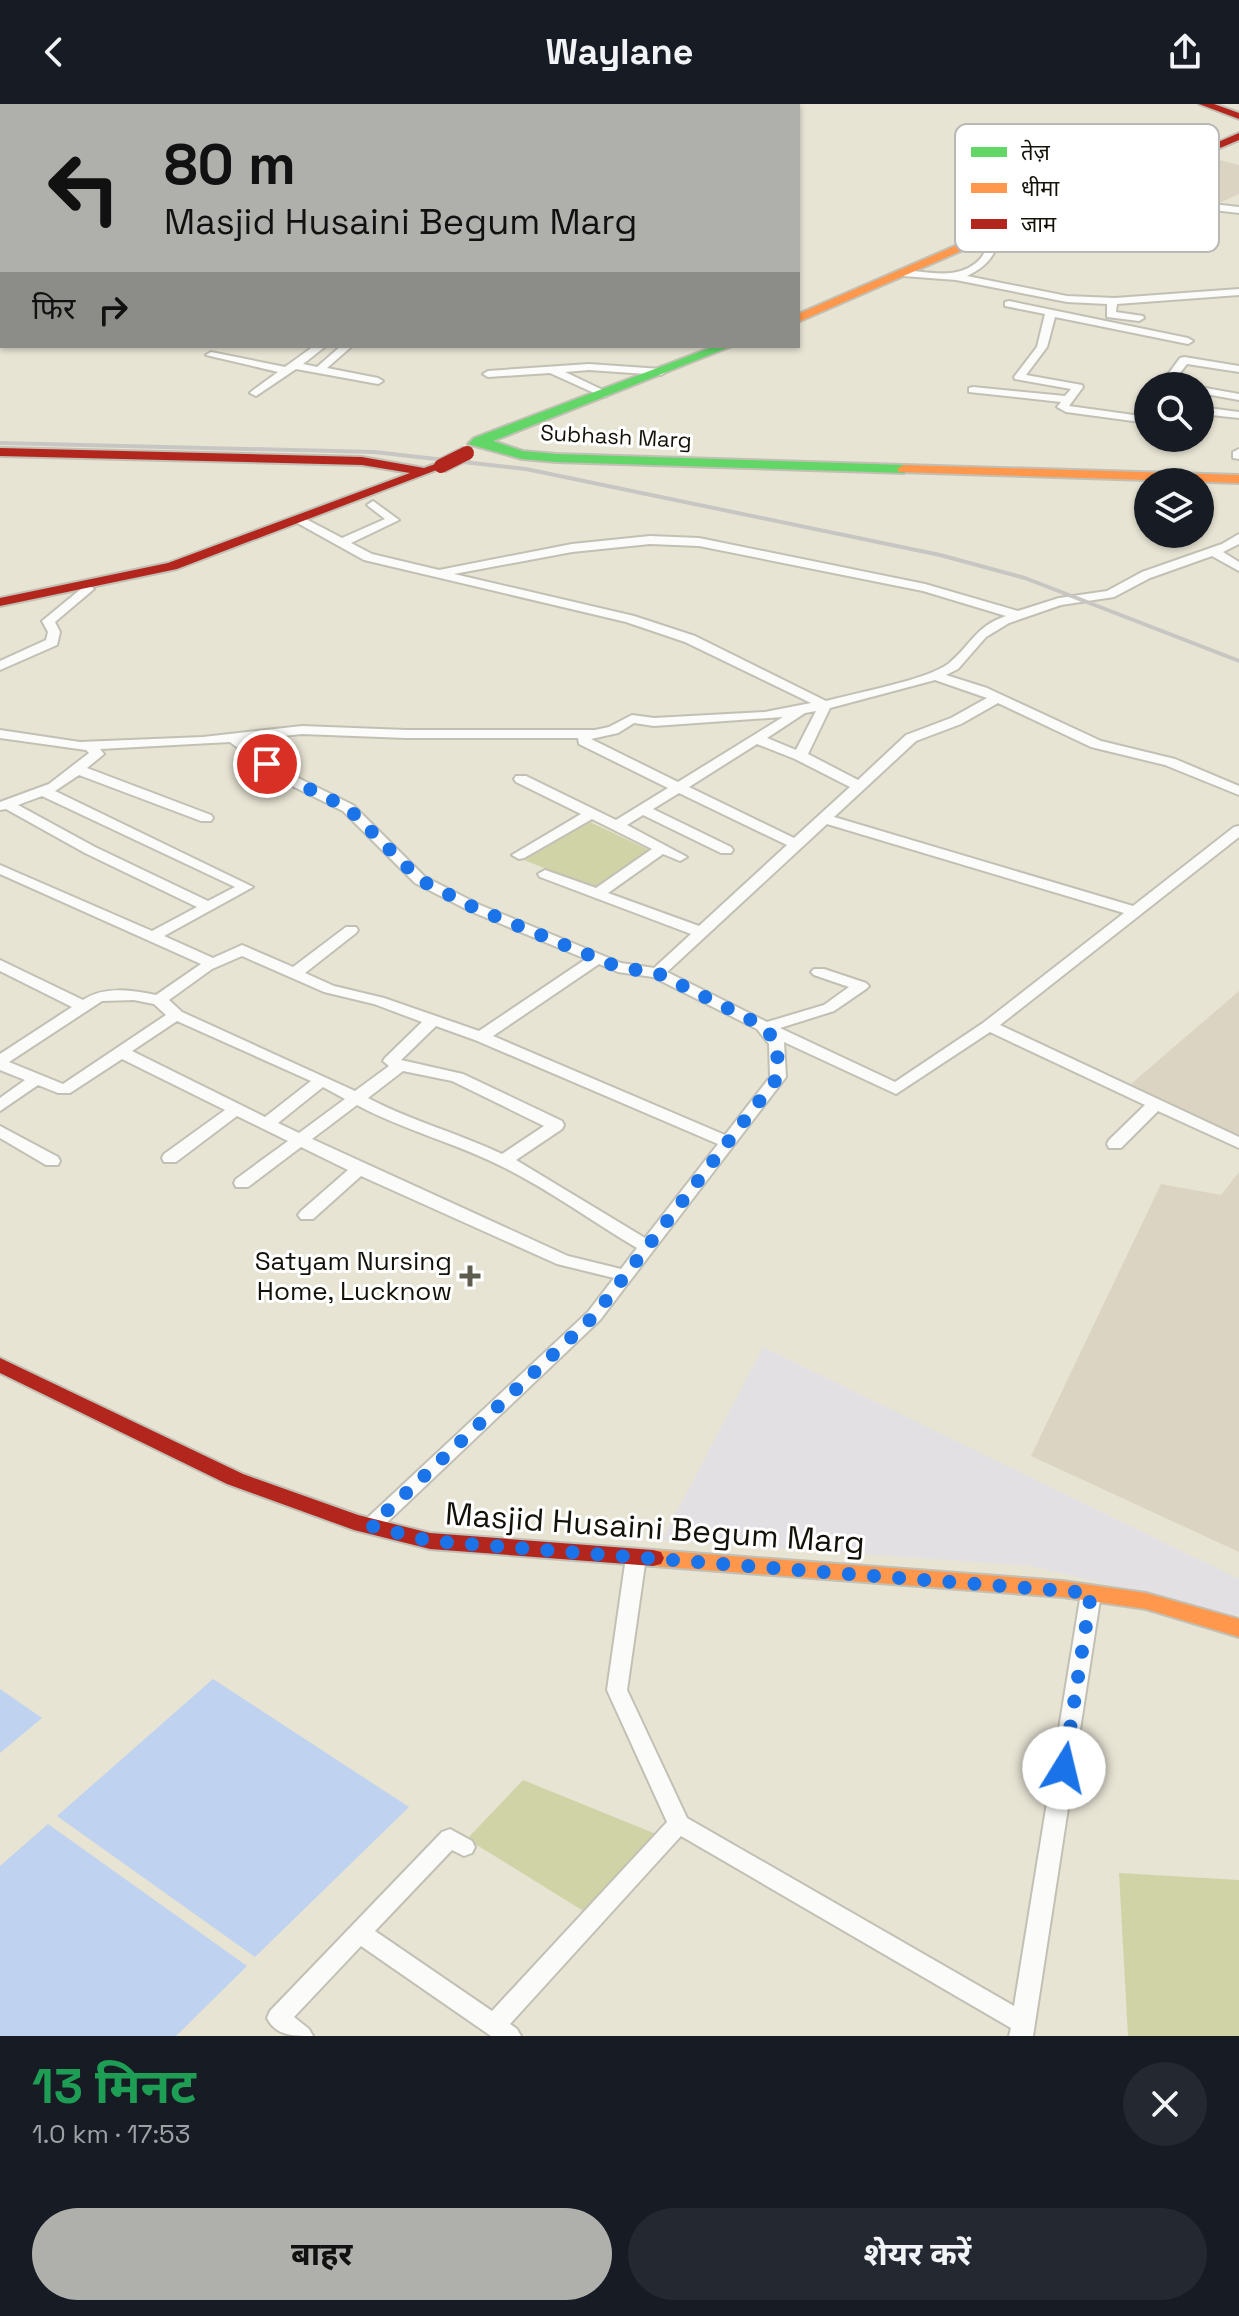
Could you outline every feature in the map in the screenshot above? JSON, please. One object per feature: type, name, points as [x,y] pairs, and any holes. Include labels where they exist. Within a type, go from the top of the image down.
[{"type":"street","points":[[1204,104],[1239,116]]},
{"type":"street","points":[[1219,144],[1239,136]]},
{"type":"street","points":[[1219,208],[1239,210]]},
{"type":"street","points":[[800,317],[955,250]]},
{"type":"street","points":[[956,277],[977,268],[990,252]]},
{"type":"street","points":[[903,273],[956,277],[1067,299],[1112,301],[1239,292]]},
{"type":"street","points":[[1112,301],[1111,315],[1139,318]]},
{"type":"street","points":[[1009,304],[1188,341]]},
{"type":"street","points":[[1050,314],[1042,347],[1019,377],[1078,387],[1063,407],[1066,409],[1134,418]]},
{"type":"street","points":[[256,393],[318,348]]},
{"type":"street","points":[[319,370],[345,348]]},
{"type":"street","points":[[0,600],[172,566],[429,468],[721,348]]},
{"type":"street","points":[[211,355],[378,381]]},
{"type":"street","points":[[1175,372],[1184,360],[1239,369]]},
{"type":"street","points":[[488,374],[610,367],[661,372]]},
{"type":"street","points":[[549,369],[603,394]]},
{"type":"street","points":[[973,390],[1003,395],[1019,392],[1068,400]]},
{"type":"street","points":[[1214,393],[1239,397]]},
{"type":"street","points":[[1214,412],[1239,415]]},
{"type":"street","name":"Subhash Marg","points":[[472,448],[556,458],[1239,479]]},
{"type":"street","points":[[0,452],[362,461],[429,468]]},
{"type":"street","points":[[0,600],[171,560],[429,468]]},
{"type":"street","points":[[342,543],[393,520],[373,505]]},
{"type":"street","points":[[298,520],[368,557],[444,572],[630,619],[690,639],[825,705]]},
{"type":"street","points":[[0,734],[90,746],[302,730],[406,734],[586,734],[613,730],[632,719],[702,720],[765,716],[825,705],[935,676],[953,666],[981,634],[1017,615],[1059,602],[1110,594],[1146,575],[1239,538]]},
{"type":"street","points":[[444,572],[572,548],[650,540],[699,542],[925,588],[1017,615]]},
{"type":"street","points":[[1212,551],[1239,567]]},
{"type":"street","points":[[0,666],[52,642],[54,632],[48,621],[88,589],[84,585]]},
{"type":"street","points":[[935,676],[998,698],[1096,744],[1170,762],[1239,791]]},
{"type":"street","points":[[657,973],[911,738],[956,721],[998,698]]},
{"type":"street","points":[[800,756],[825,705]]},
{"type":"street","points":[[616,826],[805,709]]},
{"type":"street","points":[[586,734],[584,741],[795,844]]},
{"type":"street","points":[[232,737],[285,777],[348,808],[420,880],[475,908],[618,967],[657,973],[896,1089],[989,1026],[1239,830]]},
{"type":"street","points":[[756,739],[800,756],[858,785]]},
{"type":"street","points":[[4,805],[43,791],[77,769],[97,754],[90,746]]},
{"type":"street","points":[[77,769],[206,818]]},
{"type":"street","points":[[521,779],[680,857]]},
{"type":"street","points":[[43,791],[246,887],[153,936]]},
{"type":"street","points":[[4,805],[207,906]]},
{"type":"street","points":[[642,809],[726,850]]},
{"type":"street","points":[[519,855],[591,814]]},
{"type":"street","points":[[823,818],[1135,911]]},
{"type":"street","points":[[597,894],[662,848]]},
{"type":"street","points":[[0,869],[212,963]]},
{"type":"street","points":[[545,874],[700,932]]},
{"type":"street","points":[[295,973],[351,930]]},
{"type":"street","points":[[159,1000],[212,963],[242,950],[329,989],[379,1001],[481,1037],[725,1141]]},
{"type":"street","points":[[481,1037],[598,958]]},
{"type":"street","points":[[0,965],[84,1007]]},
{"type":"street","points":[[765,1027],[829,1008],[860,987],[819,972]]},
{"type":"street","points":[[176,1015],[64,1090],[35,1080],[0,1062],[98,997],[134,995],[159,1000],[176,1015],[322,1080],[397,1120],[504,1160],[646,1246]]},
{"type":"street","points":[[433,1020],[391,1061],[400,1066],[457,1077],[556,1125],[504,1160]]},
{"type":"street","points":[[989,1026],[1239,1143]]},
{"type":"street","points":[[371,1526],[594,1316],[725,1141],[778,1077],[777,1043],[765,1027]]},
{"type":"street","points":[[121,1052],[359,1169],[563,1260],[624,1275]]},
{"type":"street","points":[[242,1183],[400,1066]]},
{"type":"street","points":[[0,1106],[35,1080]]},
{"type":"street","points":[[266,1124],[322,1080]]},
{"type":"street","points":[[1115,1144],[1156,1104]]},
{"type":"street","points":[[170,1158],[236,1109]]},
{"type":"street","points":[[0,1131],[52,1161]]},
{"type":"street","points":[[307,1215],[359,1169]]},
{"type":"street","name":"Masjid Husaini Begum Marg","points":[[0,1365],[235,1479],[371,1526],[430,1541],[1091,1593],[1146,1601],[1239,1628]]},
{"type":"street","points":[[636,1557],[617,1690],[679,1824],[1022,2030],[1091,1593]]},
{"type":"street","points":[[359,1932],[501,2031],[679,1824]]},
{"type":"street","points":[[301,2036],[278,2018],[450,1838],[464,1847]]},
{"type":"shaded area","points":[[1219,160],[1239,165],[1239,194],[1219,203]]},
{"type":"shaded area","points":[[1239,991],[1239,1136],[1131,1084]]},
{"type":"shaded area","points":[[1239,1172],[1239,1552],[1031,1456],[1161,1184],[1221,1195]]},
{"type":"shaded area","points":[[763,1347],[1239,1579],[1239,1616],[1031,1566],[662,1540]]},
{"type":"green space","points":[[590,822],[649,850],[595,888],[524,860]]},
{"type":"green space","points":[[523,1780],[656,1834],[585,1912],[467,1839]]},
{"type":"green space","points":[[1119,1873],[1239,1880],[1239,2036],[1128,2036]]},
{"type":"water","points":[[213,1679],[409,1807],[255,1957],[57,1816]]},
{"type":"water","points":[[0,1689],[42,1718],[0,1753]]},
{"type":"water","points":[[48,1824],[247,1966],[176,2036],[0,2036],[0,1866]]},
{"type":"railway","points":[[0,443],[374,452],[526,469],[940,555],[1025,578],[1239,661]]},
{"type":"traffic: fast","points":[[474,444],[721,348]]},
{"type":"traffic: fast","points":[[479,441],[522,455],[556,458],[904,469]]},
{"type":"traffic: slow","points":[[800,317],[955,250]]},
{"type":"traffic: slow","points":[[904,469],[1239,479]]},
{"type":"traffic: slow","points":[[653,1558],[1063,1589],[1146,1601],[1239,1628]]},
{"type":"traffic: jam","points":[[1204,104],[1239,116]]},
{"type":"traffic: jam","points":[[1219,144],[1239,136]]},
{"type":"traffic: jam","points":[[0,452],[362,461],[426,472]]},
{"type":"traffic: jam","points":[[441,466],[467,453]]},
{"type":"traffic: jam","points":[[0,602],[172,566],[441,466]]},
{"type":"traffic: jam","points":[[0,1365],[235,1479],[354,1522],[430,1541],[653,1558]]},
{"type":"place","name":"Satyam Nursing Home, Lucknow","points":[[470,1276]]},
{"type":"route","points":[[267,764],[285,777],[348,808],[420,880],[475,908],[618,967],[657,973],[763,1026],[777,1043],[778,1077],[725,1141],[594,1316],[371,1526],[430,1541],[1091,1593],[1064,1768]]}]
